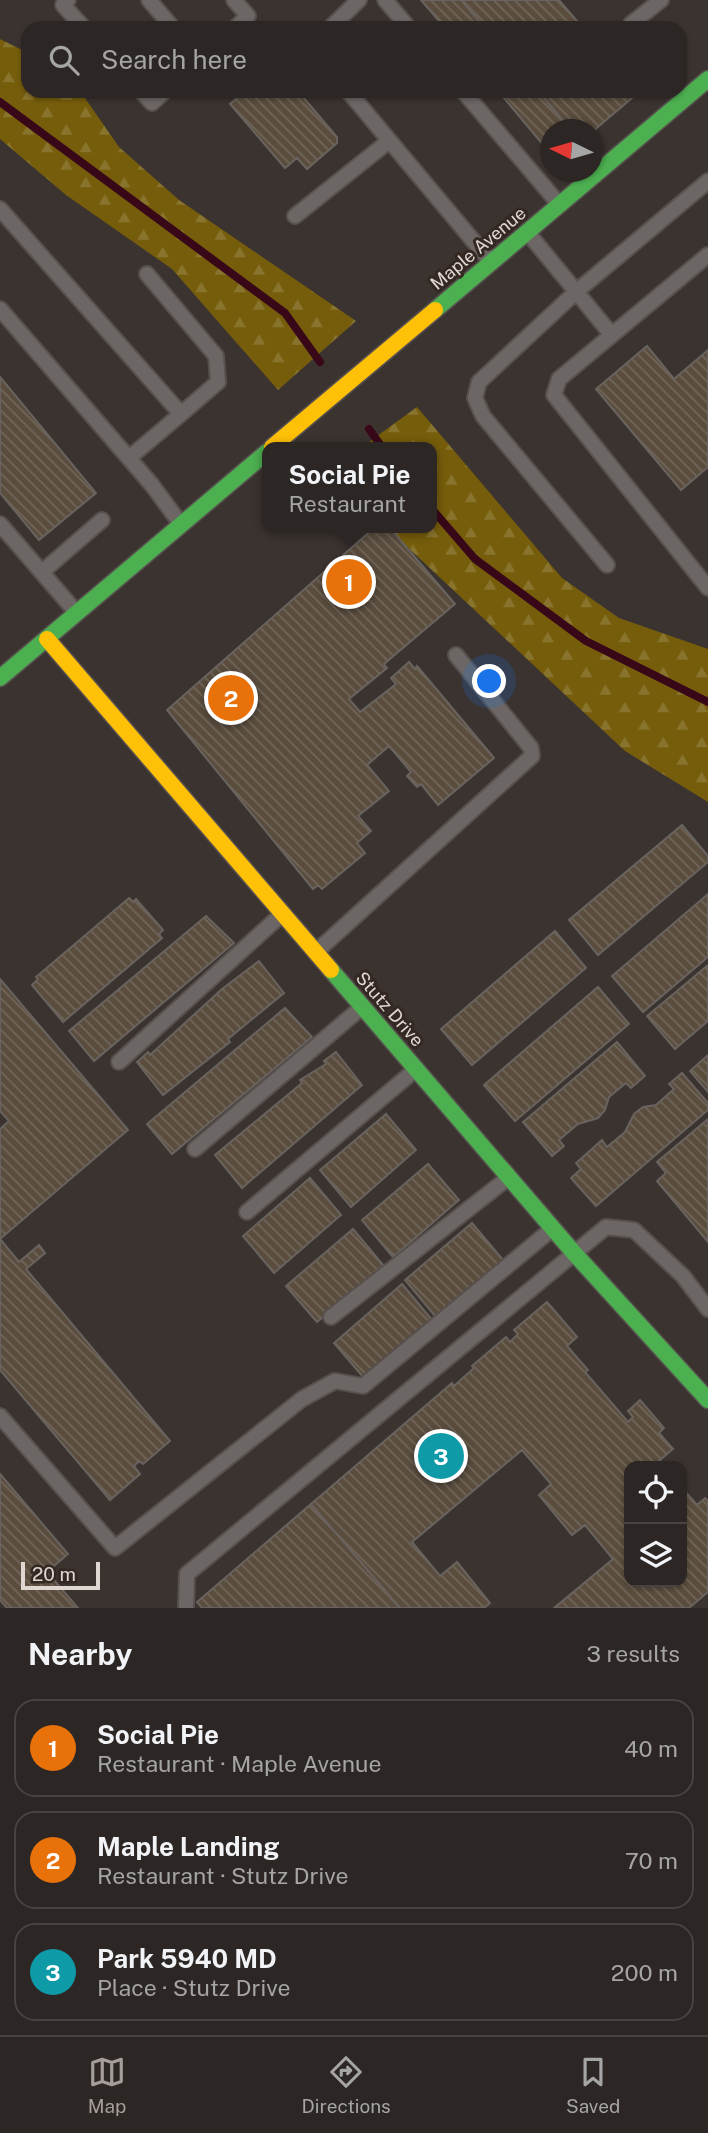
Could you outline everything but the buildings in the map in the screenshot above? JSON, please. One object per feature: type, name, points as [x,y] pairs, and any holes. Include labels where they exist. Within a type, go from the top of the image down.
[{"type":"street","name":"Maple Avenue","points":[[687,92],[708,79]]},
{"type":"street","name":"Maple Avenue","points":[[278,442],[560,205],[679,98]]},
{"type":"street","points":[[0,678],[262,456]]},
{"type":"street","name":"Stutz Drive","points":[[47,639],[574,1253],[708,1400]]},
{"type":"lane","points":[[68,0],[63,5],[78,21]]},
{"type":"lane","points":[[149,0],[167,21]]},
{"type":"lane","points":[[234,0],[248,16],[243,21]]},
{"type":"lane","points":[[337,21],[359,0]]},
{"type":"lane","points":[[385,0],[403,21]]},
{"type":"lane","points":[[635,21],[660,0]]},
{"type":"lane","points":[[354,98],[491,261]]},
{"type":"lane","points":[[469,98],[560,205]]},
{"type":"lane","points":[[295,216],[389,141]]},
{"type":"lane","points":[[607,565],[483,416],[475,398],[479,382],[577,290],[708,181]]},
{"type":"lane","points":[[0,209],[181,414]]},
{"type":"lane","points":[[527,232],[611,334]]},
{"type":"lane","points":[[708,255],[559,379],[554,395],[708,588]]},
{"type":"lane","points":[[129,458],[218,382],[216,356],[146,274]]},
{"type":"lane","points":[[0,309],[129,458],[181,524]]},
{"type":"lane","points":[[42,572],[102,520]]},
{"type":"lane","points":[[0,524],[77,613]]},
{"type":"lane","points":[[316,952],[532,756],[531,748],[456,655]]},
{"type":"lane","points":[[119,1062],[283,913]]},
{"type":"lane","points":[[195,1149],[363,1006]]},
{"type":"lane","points":[[247,1212],[416,1069]]},
{"type":"lane","points":[[331,1317],[509,1177]]},
{"type":"lane","points":[[186,1608],[187,1574],[606,1227],[634,1230],[683,1276],[708,1309]]},
{"type":"lane","points":[[0,1416],[115,1548],[302,1399],[335,1381],[363,1386],[553,1228]]},
{"type":"lane","points":[[693,1384],[708,1372]]},
{"type":"green space","points":[[0,39],[21,50],[21,98],[85,98],[119,147],[179,200],[356,321],[278,390],[172,269],[66,195],[0,139]]},
{"type":"green space","points":[[417,407],[562,578],[619,618],[708,649],[708,802],[625,751],[392,533],[437,533],[437,442],[369,442]]},
{"type":"waterway","points":[[0,102],[285,313],[320,362]]},
{"type":"waterway","points":[[369,429],[378,442]]},
{"type":"waterway","points":[[437,515],[475,559],[586,641],[708,702]]},
{"type":"traffic: fast","points":[[687,97],[708,79]]},
{"type":"traffic: fast","points":[[435,310],[686,98]]},
{"type":"traffic: fast","points":[[0,678],[262,456]]},
{"type":"traffic: fast","points":[[331,970],[574,1253],[708,1400]]},
{"type":"traffic: slow","points":[[278,442],[435,310]]},
{"type":"traffic: slow","points":[[47,639],[331,970]]},
{"type":"place","name":"Social Pie","points":[[349,582]]},
{"type":"place","name":"Maple Landing","points":[[231,698]]},
{"type":"place","name":"Park 5940 MD","points":[[441,1456]]}]
